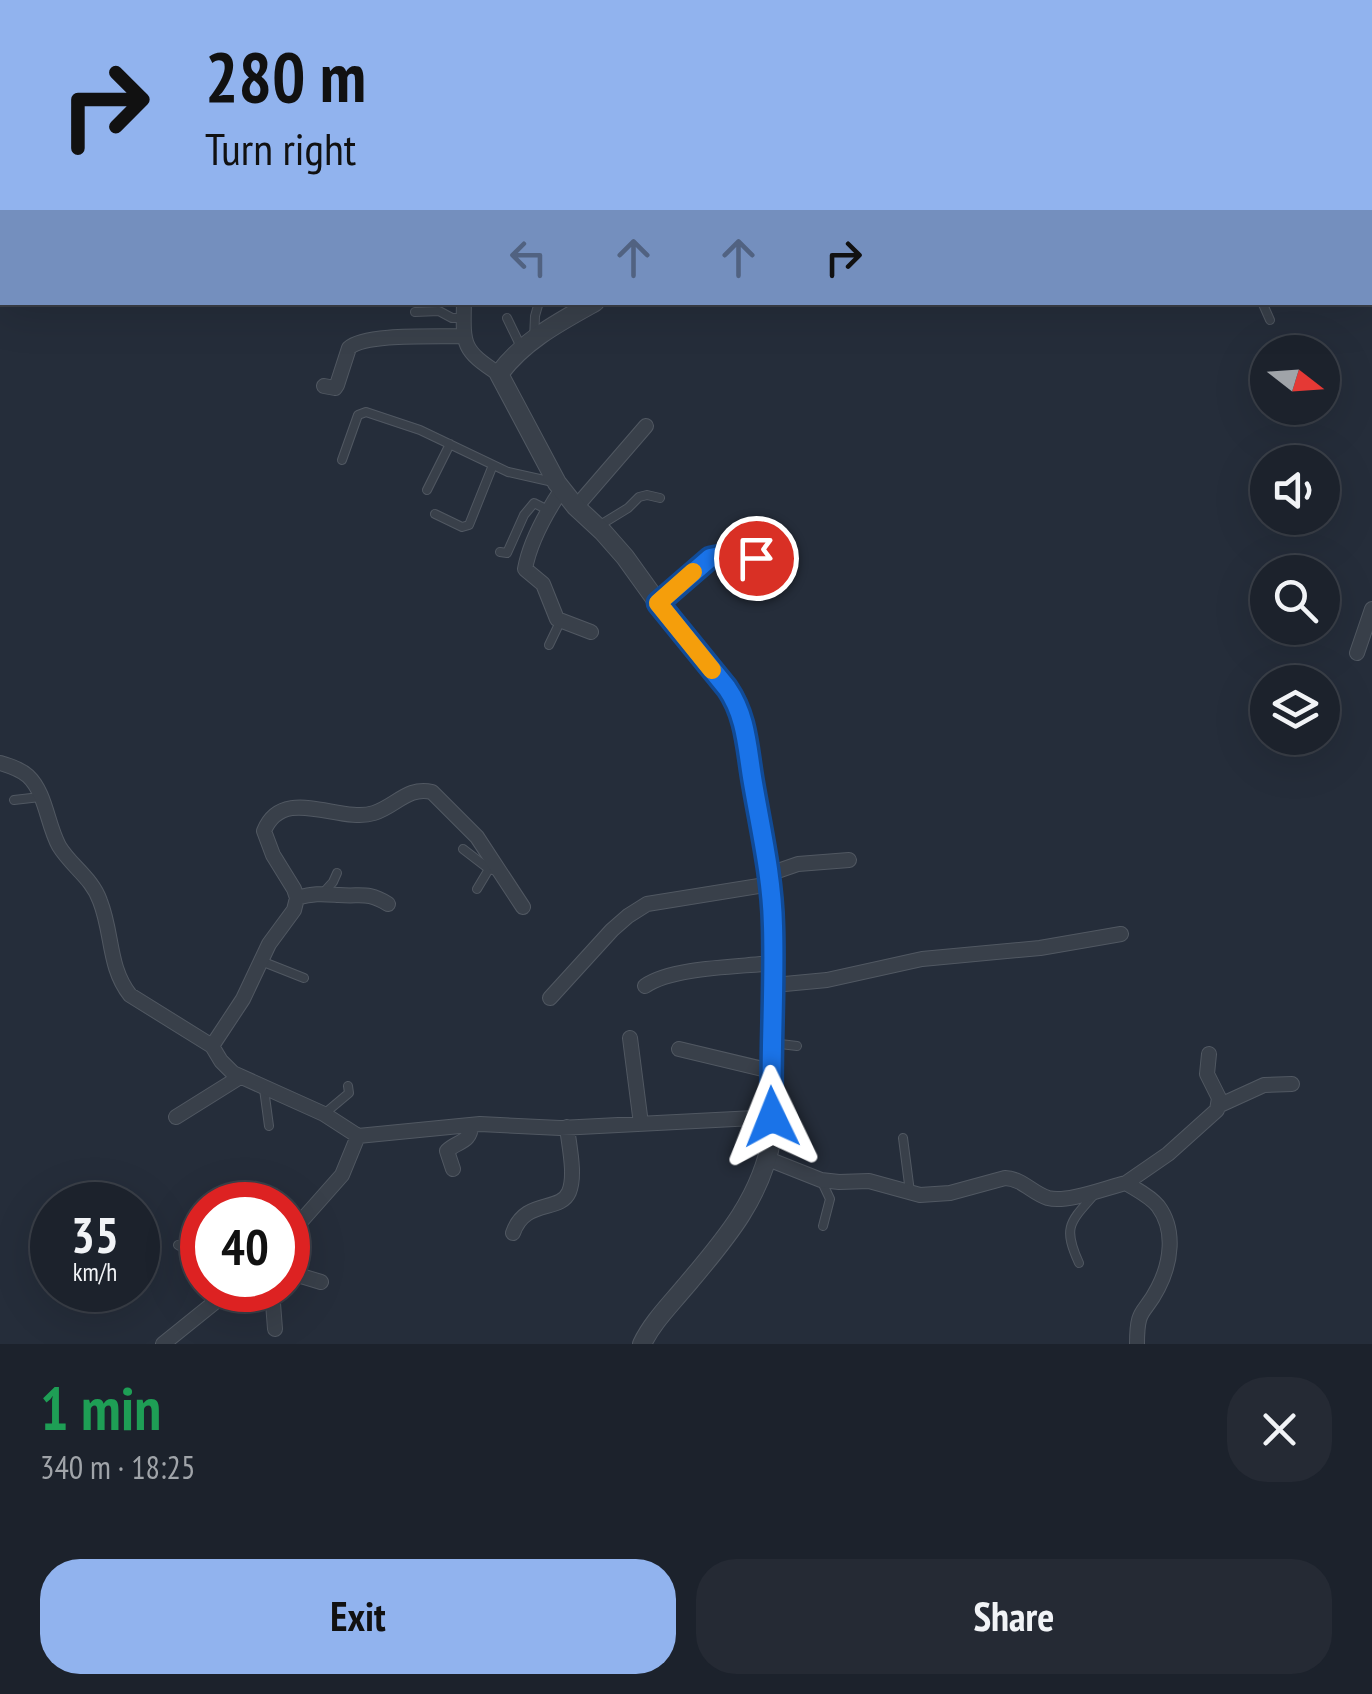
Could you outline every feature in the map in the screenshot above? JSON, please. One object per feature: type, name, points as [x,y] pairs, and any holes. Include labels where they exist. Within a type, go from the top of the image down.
[{"type":"street","points":[[499,374],[528,344],[589,305]]},
{"type":"street","points":[[464,310],[464,336],[469,350],[499,374],[560,486],[576,508],[625,557],[727,688],[745,727],[770,879],[774,985],[768,1159],[757,1187],[726,1238],[652,1326],[642,1344]]},
{"type":"street","points":[[324,386],[334,388],[349,348],[361,340],[464,336]]},
{"type":"street","points":[[576,508],[646,426]]},
{"type":"street","points":[[560,486],[525,569],[544,584],[556,617],[591,632]]},
{"type":"street","points":[[1357,653],[1372,609]]},
{"type":"street","points":[[0,764],[25,773],[35,785],[60,848],[100,900],[111,936],[115,970],[130,994],[212,1046],[221,1061],[240,1077],[324,1114],[358,1136],[471,1125],[567,1128],[772,1117]]},
{"type":"street","points":[[212,1046],[243,999],[269,944],[294,910],[294,889],[264,831],[278,814],[300,807],[361,816],[381,810],[413,791],[432,792],[477,837],[494,870],[523,907]]},
{"type":"street","points":[[550,998],[612,930],[648,904],[770,879],[798,864],[849,860]]},
{"type":"street","points":[[297,898],[323,893],[368,894],[388,904]]},
{"type":"street","points":[[774,985],[828,980],[922,958],[1008,952],[1121,934]]},
{"type":"street","points":[[644,986],[676,974],[774,962]]},
{"type":"street","points":[[630,1038],[641,1124]]},
{"type":"street","points":[[678,1049],[771,1071]]},
{"type":"street","points":[[768,1159],[821,1180],[869,1181],[920,1195],[936,1195],[1005,1178],[1014,1178],[1055,1199],[1126,1183],[1212,1116],[1219,1098],[1208,1074],[1210,1054]]},
{"type":"street","points":[[176,1117],[240,1077]]},
{"type":"street","points":[[1218,1106],[1264,1086],[1292,1084]]},
{"type":"street","points":[[453,1169],[446,1151],[470,1136],[471,1125]]},
{"type":"street","points":[[513,1233],[523,1215],[564,1200],[569,1192],[567,1128]]},
{"type":"street","points":[[310,1211],[342,1174],[358,1136]]},
{"type":"street","points":[[1126,1183],[1157,1205],[1170,1239],[1162,1280],[1139,1314],[1137,1344]]},
{"type":"street","points":[[310,1279],[321,1282]]},
{"type":"street","points":[[163,1344],[203,1312]]},
{"type":"street","points":[[274,1312],[276,1330]]},
{"type":"lane","points":[[528,344],[538,305]]},
{"type":"lane","points":[[1263,305],[1270,320]]},
{"type":"lane","points":[[415,312],[439,311],[452,318],[464,310]]},
{"type":"lane","points":[[507,318],[528,344]]},
{"type":"lane","points":[[342,460],[358,415],[366,412],[420,430],[518,475],[560,486]]},
{"type":"lane","points":[[427,490],[450,444]]},
{"type":"lane","points":[[436,514],[462,527],[469,524],[493,465]]},
{"type":"lane","points":[[597,527],[628,508],[639,496],[660,498]]},
{"type":"lane","points":[[500,552],[507,553],[524,515],[534,503],[548,510]]},
{"type":"lane","points":[[658,603],[718,554],[782,563]]},
{"type":"lane","points":[[549,644],[561,620]]},
{"type":"lane","points":[[14,800],[40,797]]},
{"type":"lane","points":[[463,848],[494,870],[477,889]]},
{"type":"lane","points":[[323,893],[337,873]]},
{"type":"lane","points":[[261,960],[304,978]]},
{"type":"lane","points":[[772,1043],[797,1046]]},
{"type":"lane","points":[[324,1114],[350,1093],[348,1086]]},
{"type":"lane","points":[[264,1088],[270,1126]]},
{"type":"lane","points":[[904,1138],[910,1192]]},
{"type":"lane","points":[[821,1180],[830,1200],[823,1226]]},
{"type":"lane","points":[[1079,1263],[1070,1243],[1071,1222],[1099,1189]]},
{"type":"slow traffic","points":[[693,572],[658,603],[712,670]]},
{"type":"route","points":[[756,558],[718,554],[658,603],[727,688],[745,727],[771,884],[772,1117]]}]
